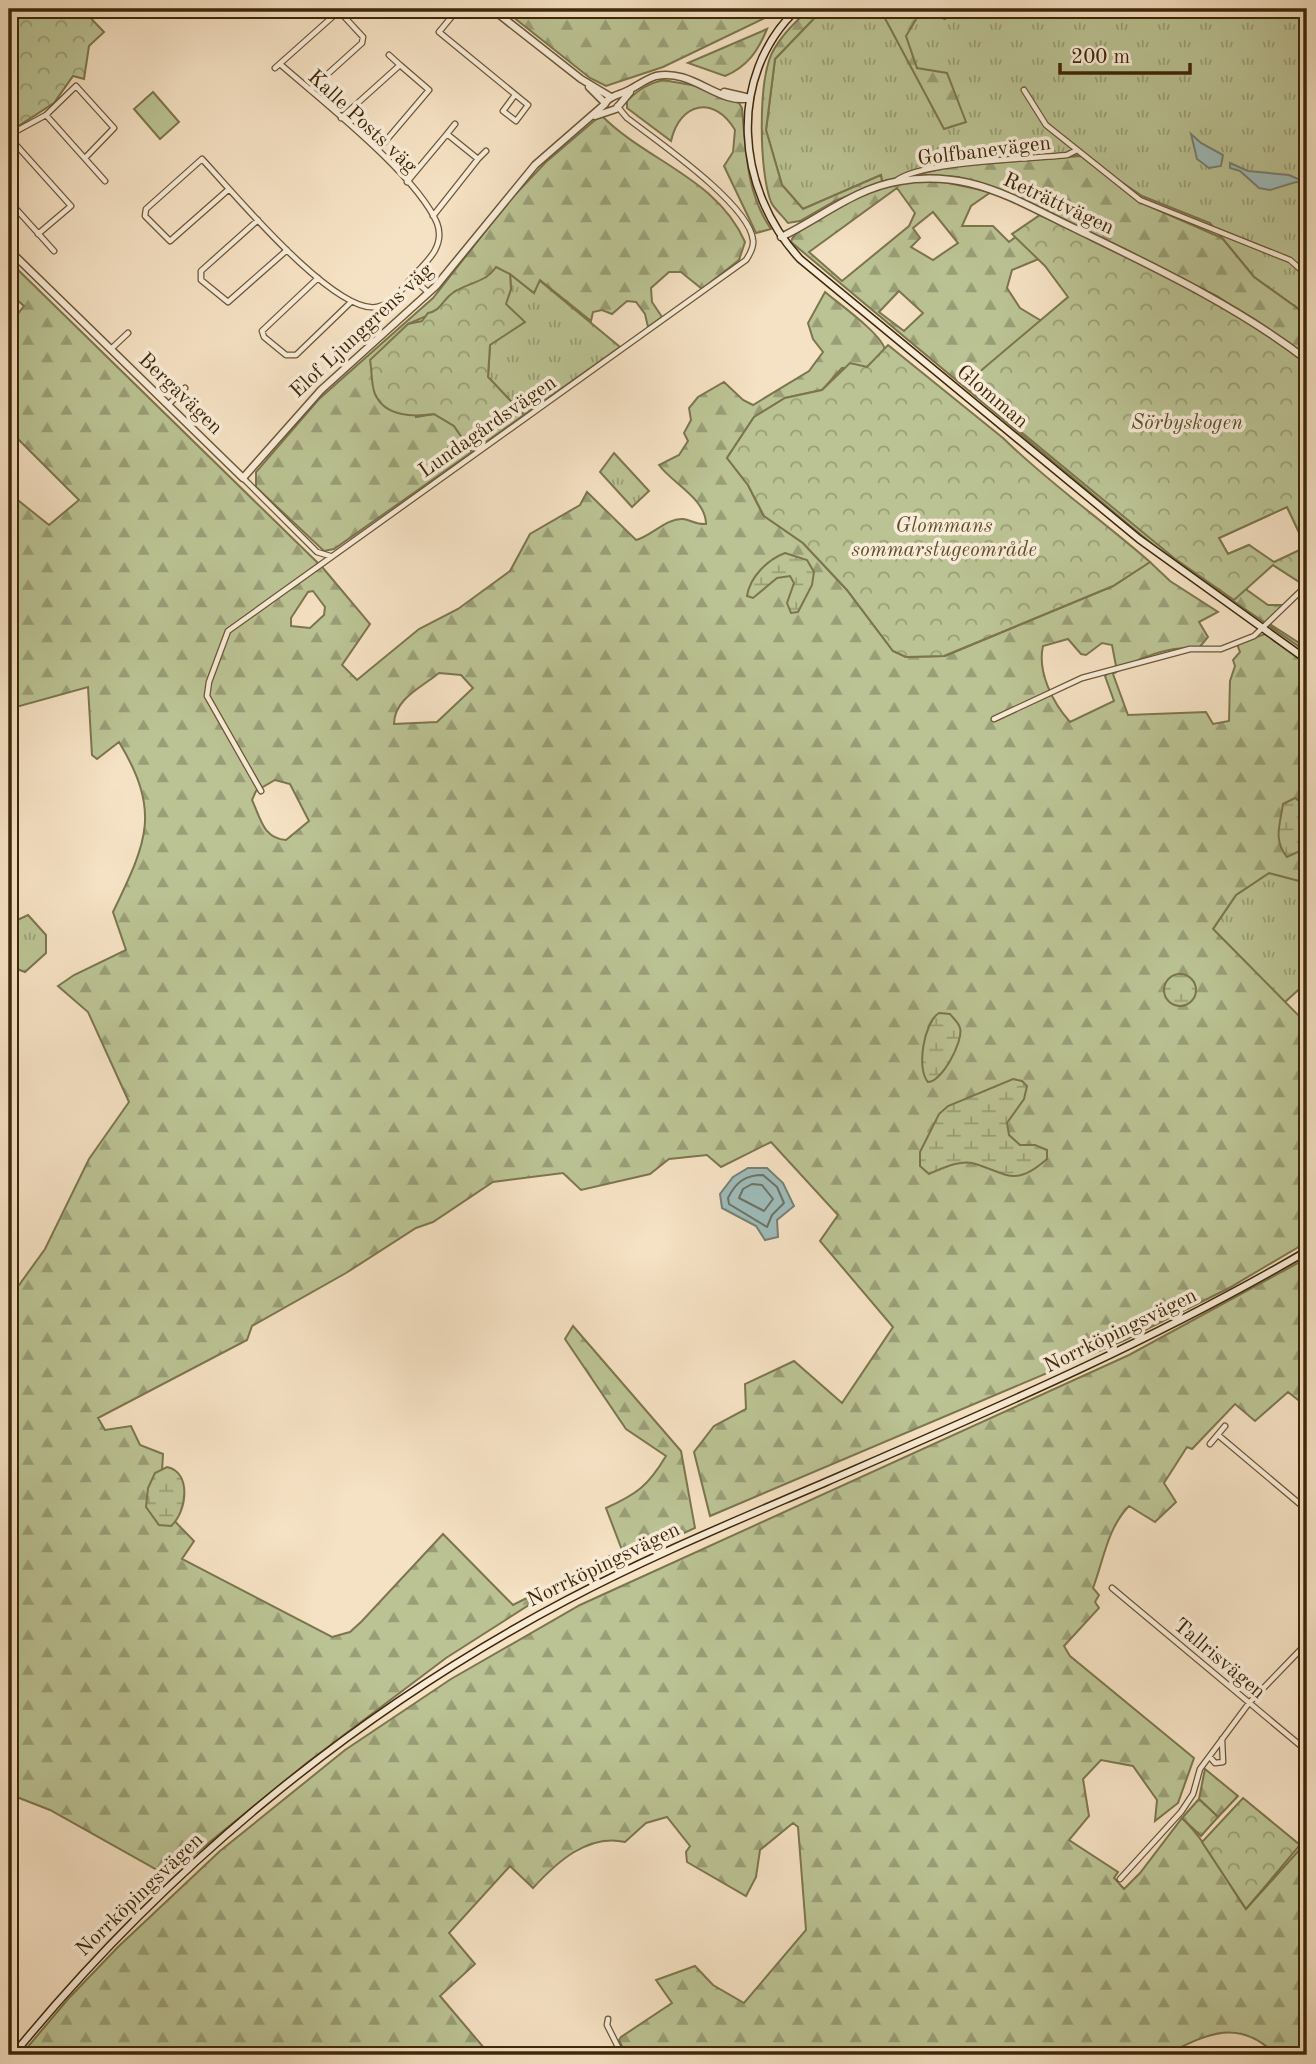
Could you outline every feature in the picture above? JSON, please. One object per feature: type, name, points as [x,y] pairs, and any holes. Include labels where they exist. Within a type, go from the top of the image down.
[{"type":"main road","points":[[492,9],[581,79],[611,97],[618,105]]},
{"type":"main road","name":"Glomman","points":[[797,9],[786,19],[764,53],[750,97],[752,171],[764,211],[781,237],[800,259],[1139,539],[1307,660]]},
{"type":"main road","points":[[607,107],[611,97],[649,79],[669,75],[693,80],[731,97],[750,97]]},
{"type":"main road","points":[[581,79],[607,107]]},
{"type":"main road","points":[[607,107],[618,105],[634,88]]},
{"type":"main road","name":"Elof Ljunggrens väg","points":[[243,478],[321,390],[429,293],[535,165],[607,107]]},
{"type":"main road","name":"Reträttvägen","points":[[781,237],[856,195],[895,182],[922,179],[956,181],[1003,195],[1225,305],[1264,328],[1307,360]]},
{"type":"main road","name":"Bergavägen","points":[[9,250],[243,478]]},
{"type":"main road","name":"Norrköpingsvägen","points":[[13,2055],[111,1944],[245,1817],[397,1702],[475,1652],[567,1600],[680,1545],[1129,1348],[1238,1291],[1307,1251]]},
{"type":"street","points":[[439,32],[457,9]]},
{"type":"street","points":[[310,90],[362,43],[363,37],[340,10]]},
{"type":"street","name":"Kalle Posts väg","points":[[340,10],[278,66],[310,90],[378,150],[407,181],[433,216]]},
{"type":"street","points":[[433,28],[528,105],[516,121],[503,111],[515,95]]},
{"type":"street","points":[[389,55],[435,94]]},
{"type":"street","points":[[341,118],[400,65]]},
{"type":"street","points":[[38,234],[73,208],[9,136],[46,115],[76,86],[112,125],[110,135],[85,158]]},
{"type":"street","points":[[378,150],[429,90]]},
{"type":"street","points":[[1024,90],[1046,125],[1147,204],[1290,260],[1307,275]]},
{"type":"street","name":"Lundagårdsvägen","points":[[618,105],[627,118]]},
{"type":"street","name":"Lundagårdsvägen","points":[[261,791],[207,696],[209,682],[228,631],[746,260],[753,238],[736,205],[627,118],[607,107]]},
{"type":"street","points":[[46,115],[105,181]]},
{"type":"street","points":[[407,181],[454,124]]},
{"type":"street","points":[[447,134],[478,159]]},
{"type":"street","name":"Golfbanevägen","points":[[895,182],[910,174],[953,166],[1067,155],[1077,150]]},
{"type":"street","points":[[229,188],[173,240],[166,239],[145,211],[202,159],[287,250],[318,278],[351,302],[370,308],[379,307],[396,295],[431,258],[438,244],[439,230],[433,216],[486,151]]},
{"type":"street","points":[[9,201],[54,251]]},
{"type":"street","points":[[258,220],[201,271],[201,280],[228,303],[287,250]]},
{"type":"street","points":[[289,357],[264,337],[262,331],[318,278]]},
{"type":"street","points":[[412,278],[429,293]]},
{"type":"street","points":[[289,357],[296,355],[351,302]]},
{"type":"street","points":[[110,349],[128,333]]},
{"type":"street","points":[[287,365],[289,357]]},
{"type":"street","points":[[168,405],[186,388]]},
{"type":"street","name":"Bergavägen","points":[[243,478],[317,552],[331,556]]},
{"type":"street","points":[[994,719],[1075,681],[1190,649],[1221,649],[1254,636],[1307,585]]},
{"type":"street","points":[[1210,1444],[1225,1426]]},
{"type":"street","points":[[1218,1435],[1307,1510]]},
{"type":"street","name":"Tallrisvägen","points":[[1112,1588],[1307,1751]]},
{"type":"street","points":[[1120,1879],[1148,1844],[1181,1812],[1193,1794],[1200,1769],[1249,1703],[1307,1643]]},
{"type":"street","points":[[1210,1756],[1215,1763],[1223,1762],[1222,1740]]},
{"type":"street","points":[[608,2019],[608,2028],[622,2055]]},
{"type":"green space","points":[[9,9],[82,9],[104,32],[89,46],[84,79],[73,76],[54,103],[9,132]]},
{"type":"green space","points":[[503,9],[778,9],[769,16],[663,67],[606,86],[590,78]]},
{"type":"green space","points":[[810,9],[823,9],[775,59],[766,130],[782,185],[803,209],[881,175],[882,182],[835,201],[800,221],[788,223],[772,205],[767,188],[762,149],[764,84],[767,66],[775,47]]},
{"type":"green space","points":[[823,9],[1307,9],[1307,315],[1254,277],[1210,223],[1142,196],[1082,155],[946,166],[882,182],[881,175],[803,209],[782,185],[766,130],[775,59]]},
{"type":"green space","points":[[880,9],[956,9],[945,19],[921,11],[906,36],[917,68],[947,73],[966,122],[944,129]]},
{"type":"green space","points":[[767,29],[751,57],[740,68],[725,76],[688,63]]},
{"type":"green space","points":[[663,80],[697,86],[739,103],[742,108],[752,186],[756,201],[771,229],[756,233],[724,166],[733,152],[735,130],[727,119],[708,108],[690,111],[675,128],[671,141],[627,108],[627,101],[636,93]]},
{"type":"green space","points":[[153,92],[179,122],[160,139],[134,109]]},
{"type":"green space","points":[[601,115],[717,202],[733,220],[745,242],[739,260],[702,289],[681,272],[669,272],[651,288],[652,302],[662,317],[648,327],[645,314],[636,302],[627,301],[612,314],[602,310],[593,312],[591,321],[540,280],[534,293],[510,274],[455,291],[436,312],[408,324],[416,417],[434,414],[454,426],[472,452],[334,549],[324,551],[256,487],[256,472],[319,399],[433,298],[509,201],[546,162]]},
{"type":"green space","points":[[1081,156],[1146,205],[1222,238],[1254,277],[1307,315],[1307,357],[1217,296],[1009,194],[958,177],[927,175],[902,178],[954,166]]},
{"type":"green space","name":"Sörbyskogen","points":[[939,181],[991,192],[971,206],[962,226],[993,226],[1009,242],[1043,216],[1151,268],[1307,362],[1307,587],[1273,565],[1306,547],[1287,507],[1219,538],[1228,554],[1249,545],[1266,564],[1248,578],[1247,590],[1268,605],[1284,605],[1268,623],[1307,648],[1307,652],[1158,549],[791,242],[807,224],[839,205],[875,189],[900,182]],"holes":[[[897,188],[915,213],[909,226],[842,281],[809,252]],[[933,212],[958,243],[933,260],[911,247],[920,238],[913,228]],[[1041,258],[1089,311],[1050,326],[1020,308],[1007,288],[1012,270]],[[899,291],[923,313],[904,331],[879,312]]]},
{"type":"green space","name":"Sörbyskogen","points":[[1040,215],[1178,282],[1244,320],[1307,364],[1307,587],[1273,565],[1234,600],[1174,558],[964,385],[1068,297],[1045,266],[1012,234]],"holes":[[[1287,507],[1306,547],[1274,562],[1249,545],[1228,554],[1219,538]]]},
{"type":"green space","points":[[9,261],[323,568],[370,624],[342,665],[357,680],[419,629],[458,609],[510,571],[530,534],[580,505],[587,492],[636,540],[677,519],[706,524],[705,515],[695,499],[659,465],[679,455],[688,441],[684,433],[691,420],[689,408],[698,397],[724,382],[743,400],[753,405],[809,371],[823,352],[813,339],[808,323],[825,292],[868,328],[885,350],[867,367],[842,368],[822,390],[785,398],[754,417],[727,458],[748,485],[763,515],[803,543],[847,590],[893,651],[906,657],[945,656],[1113,586],[1150,562],[1170,581],[1218,612],[1199,622],[1208,637],[1199,648],[1154,654],[1113,674],[1128,715],[1206,712],[1213,724],[1229,721],[1230,681],[1235,666],[1233,660],[1240,652],[1237,644],[1265,634],[1307,663],[1307,883],[1269,873],[1236,895],[1213,929],[1307,1024],[1307,1242],[1229,1288],[1125,1340],[710,1516],[694,1452],[714,1426],[746,1409],[745,1384],[794,1361],[842,1403],[893,1327],[820,1241],[838,1215],[771,1142],[721,1167],[707,1155],[669,1159],[650,1174],[581,1190],[563,1173],[493,1182],[433,1222],[416,1228],[346,1273],[252,1326],[247,1340],[98,1418],[105,1430],[131,1426],[140,1445],[163,1454],[160,1506],[194,1541],[182,1559],[332,1637],[350,1632],[362,1621],[443,1534],[513,1605],[622,1550],[606,1508],[641,1488],[666,1456],[626,1429],[565,1339],[573,1326],[681,1451],[695,1528],[529,1605],[446,1658],[308,1762],[168,1876],[50,1810],[9,1794],[9,1299],[45,1249],[89,1159],[129,1102],[88,1012],[58,986],[74,975],[126,950],[113,912],[141,847],[145,809],[141,789],[119,742],[97,759],[92,755],[88,687],[9,709],[9,493],[49,525],[79,500],[9,430],[9,399],[13,394],[9,389],[9,325],[24,306],[9,293]],"holes":[[[313,591],[325,607],[324,615],[310,628],[291,626],[291,618],[308,592]],[[1068,639],[1081,654],[1086,655],[1102,643],[1112,645],[1116,666],[1105,676],[1114,701],[1070,722],[1058,706],[1044,676],[1043,646]],[[439,673],[461,675],[473,688],[437,722],[394,724],[399,707]],[[275,780],[290,784],[309,821],[286,840],[272,836],[264,826],[252,800],[256,791]]]},
{"type":"green space","points":[[496,267],[510,274],[511,289],[506,304],[525,322],[490,345],[488,377],[524,415],[472,452],[454,426],[434,414],[401,414],[380,402],[374,390],[370,360],[408,324],[422,321],[455,291],[486,277]]},
{"type":"green space","points":[[510,274],[534,293],[539,280],[620,347],[524,415],[488,377],[490,345],[511,289]]},
{"type":"green space","name":"Glommans sommarstugeområde","points":[[888,345],[1150,562],[1113,586],[944,656],[906,657],[893,651],[847,590],[803,543],[764,516],[748,485],[727,458],[754,417],[785,398],[822,390],[850,363],[867,367]]},
{"type":"green space","points":[[614,453],[649,491],[632,507],[600,472]]},
{"type":"green space","points":[[785,553],[807,560],[814,572],[812,585],[798,612],[791,613],[787,603],[794,583],[790,576],[777,578],[753,598],[747,596],[760,570]]},
{"type":"green space","points":[[1295,798],[1306,806],[1307,838],[1302,850],[1287,857],[1280,844],[1279,826],[1283,804]]},
{"type":"green space","points":[[1269,873],[1307,883],[1307,982],[1285,1002],[1213,929],[1236,895]]},
{"type":"green space","points":[[28,915],[46,935],[46,953],[25,972],[9,966],[9,924]]},
{"type":"green space","points":[[1180,974],[1191,979],[1196,990],[1191,1001],[1180,1006],[1169,1001],[1164,990],[1169,979]]},
{"type":"green space","points":[[939,1013],[950,1014],[959,1026],[959,1042],[945,1069],[928,1082],[924,1076],[923,1046],[929,1026]]},
{"type":"green space","points":[[1013,1079],[1022,1081],[1027,1086],[1024,1099],[1007,1123],[1009,1135],[1020,1145],[1035,1145],[1047,1150],[1047,1159],[1026,1174],[1017,1176],[1002,1174],[967,1162],[929,1174],[920,1166],[920,1152],[939,1114],[948,1106]]},
{"type":"green space","points":[[1307,1258],[1307,1407],[1288,1392],[1255,1421],[1235,1404],[1192,1449],[1187,1447],[1164,1483],[1176,1502],[1155,1522],[1129,1506],[1116,1524],[1093,1588],[1099,1595],[1095,1602],[1099,1608],[1064,1646],[1070,1656],[1194,1758],[1178,1803],[1155,1821],[1157,1800],[1133,1766],[1101,1760],[1083,1779],[1089,1816],[1069,1840],[1118,1872],[1114,1878],[1124,1889],[1140,1873],[1182,1818],[1208,1850],[1246,1909],[1301,1848],[1307,1853],[1307,2055],[1276,2055],[1249,2036],[1222,2033],[1195,2041],[1165,2055],[626,2055],[619,2040],[621,2037],[672,2003],[656,1980],[695,1966],[713,1985],[744,2003],[806,1930],[798,1827],[793,1823],[760,1850],[756,1877],[746,1896],[687,1862],[686,1852],[690,1846],[667,1817],[646,1823],[625,1842],[598,1842],[574,1852],[533,1888],[510,1866],[449,1933],[475,1964],[440,1996],[490,2055],[21,2055],[68,1999],[119,1946],[220,1851],[345,1750],[451,1679],[580,1605],[1129,1355]]},
{"type":"green space","points":[[167,1467],[180,1476],[184,1493],[181,1512],[171,1526],[159,1525],[146,1507],[148,1488],[155,1473]]},
{"type":"green space","points":[[1205,1769],[1238,1796],[1218,1817],[1199,1799]]},
{"type":"green space","points":[[1243,1798],[1300,1845],[1246,1909],[1202,1842]]},
{"type":"green space","points":[[1199,1799],[1218,1817],[1201,1836],[1182,1818]]},
{"type":"water","points":[[1191,134],[1223,155],[1221,166],[1209,168],[1197,159]]},
{"type":"water","points":[[1230,163],[1248,171],[1289,175],[1307,183],[1296,182],[1270,190],[1259,188],[1240,171],[1230,168]]},
{"type":"water","points":[[748,1168],[767,1168],[783,1183],[794,1206],[777,1220],[778,1237],[765,1240],[756,1226],[722,1208],[720,1194],[733,1177]]}]
